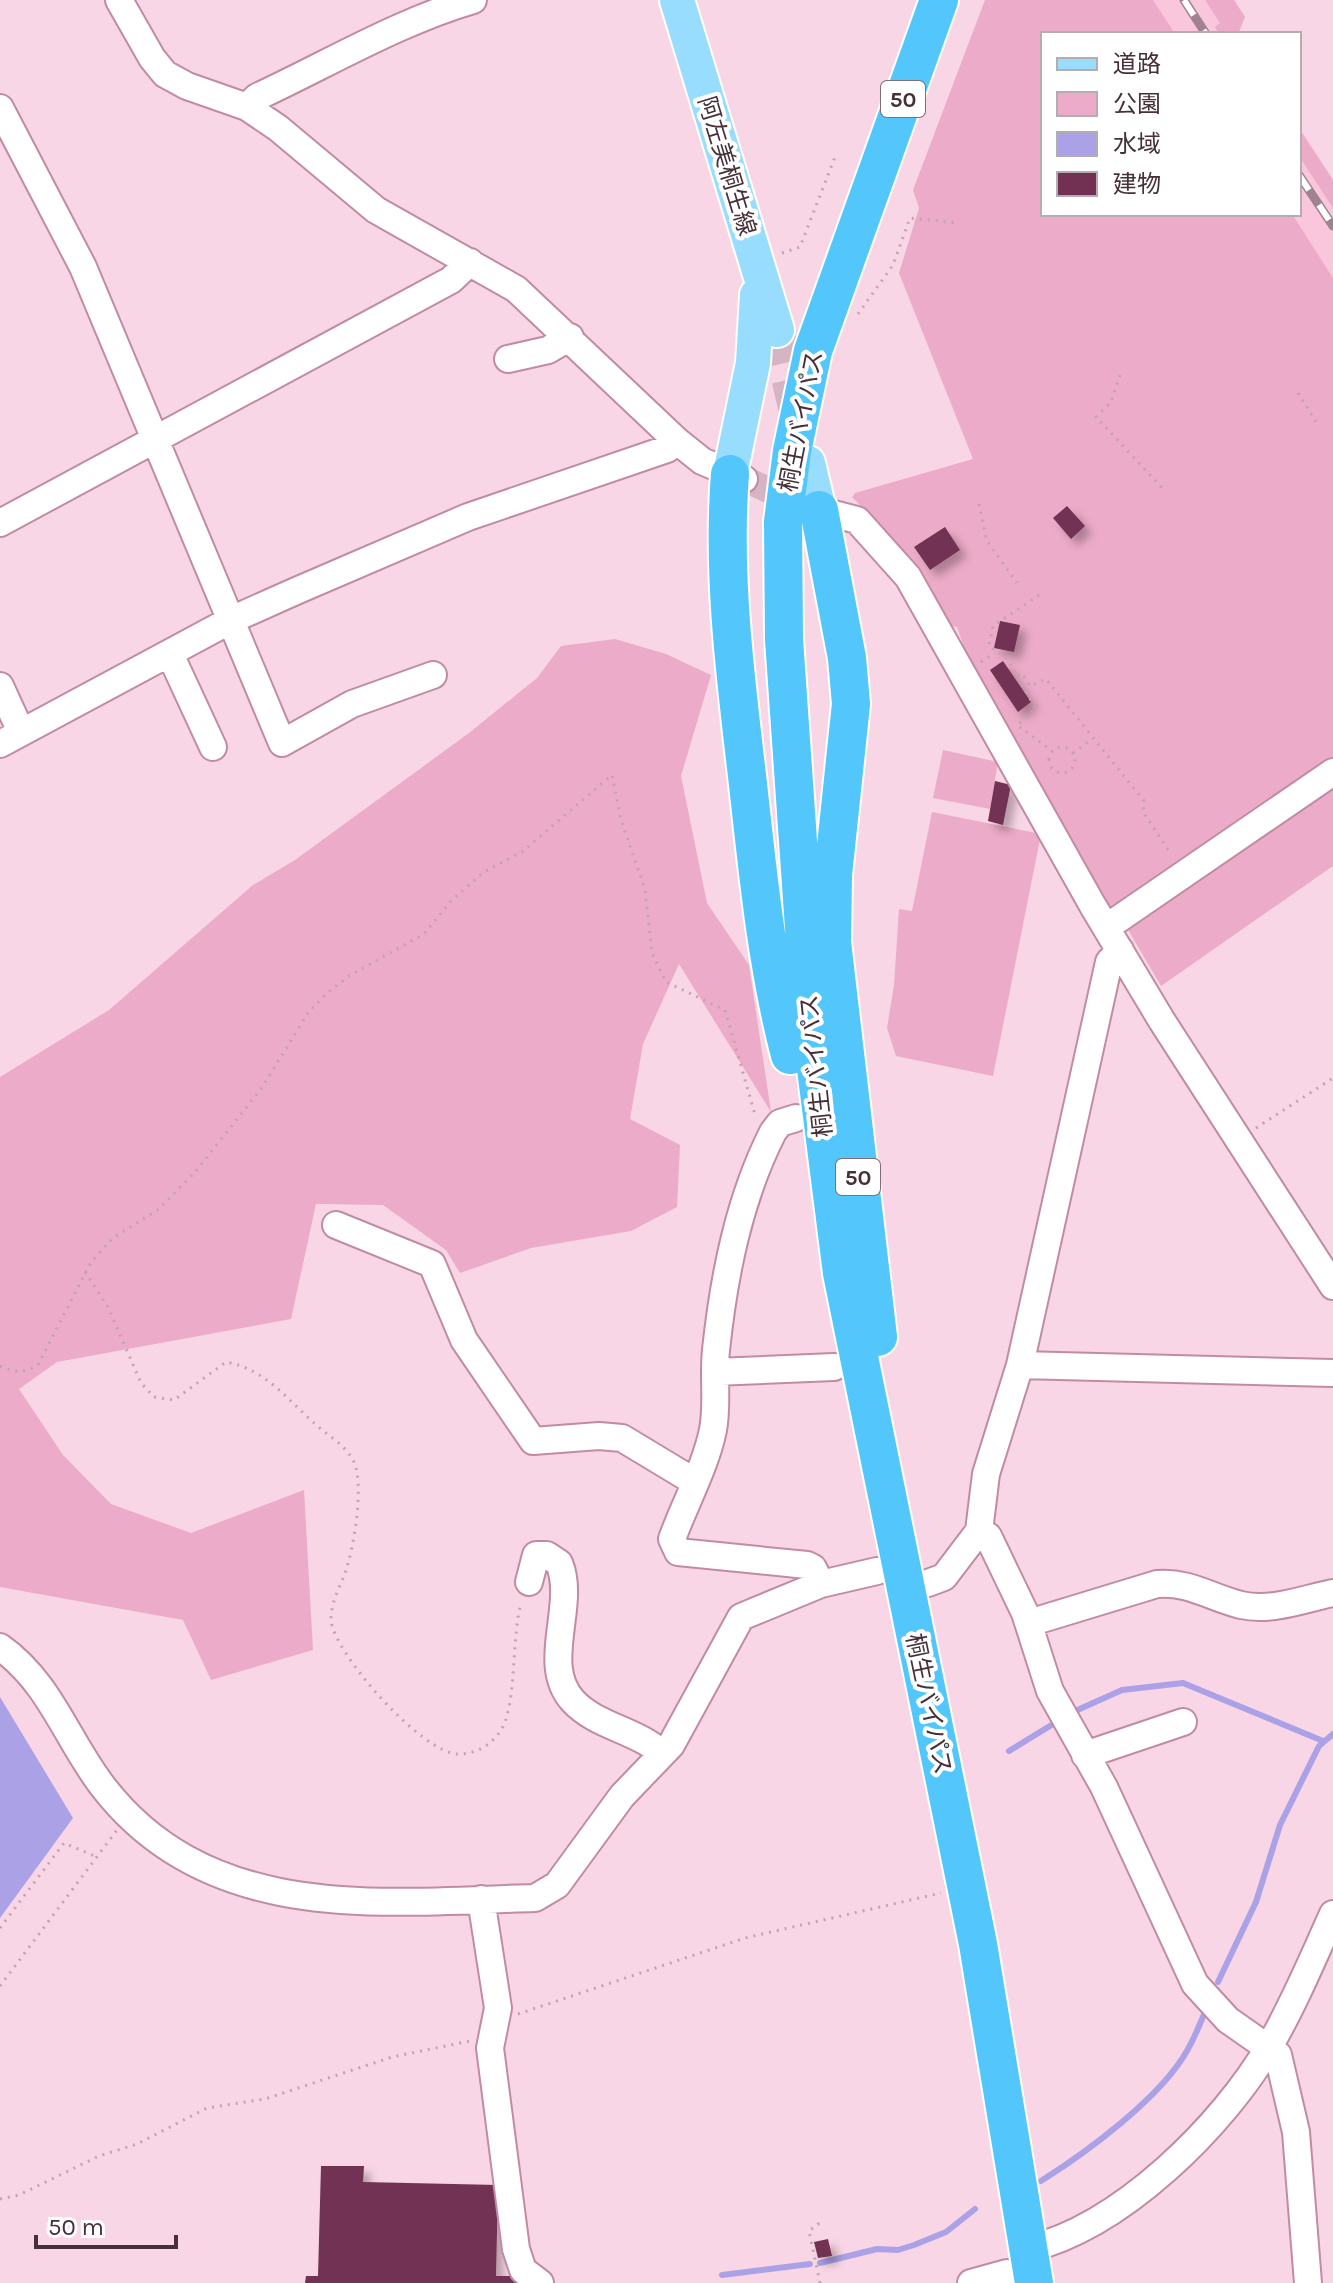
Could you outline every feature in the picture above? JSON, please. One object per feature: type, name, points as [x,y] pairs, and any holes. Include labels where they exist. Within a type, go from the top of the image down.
[{"type":"highway","name":"桐生バイパス","points":[[914,0],[803,300],[775,402],[763,474],[757,593],[790,1055],[785,1125],[943,1892],[1010,2274]]},
{"type":"highway","name":"桐生バイパス","points":[[939,0],[813,351],[792,451],[781,569],[820,1116],[842,1273],[983,1972],[1010,2274]]},
{"type":"highway","points":[[739,477],[726,544],[734,670],[773,992],[790,1055]]},
{"type":"highway","name":"50","points":[[811,508],[847,658],[851,704],[831,913],[837,997],[879,1342],[928,1583],[958,1766],[960,1799],[957,1840]]},
{"type":"main road","name":"阿左美桐生線","points":[[677,0],[769,260],[763,276],[777,330]]},
{"type":"main road","points":[[739,477],[769,260]]},
{"type":"main road","points":[[808,463],[811,508]]},
{"type":"street","points":[[119,0],[152,58],[165,74],[187,86],[247,107],[278,128],[376,210],[516,289],[677,441],[702,461],[739,477]]},
{"type":"street","points":[[247,107],[257,97],[430,7],[473,0]]},
{"type":"street","points":[[0,108],[59,217],[282,743],[352,704],[433,675]]},
{"type":"street","points":[[0,523],[451,280],[470,262]]},
{"type":"street","points":[[508,359],[548,350],[570,337]]},
{"type":"street","points":[[0,686],[11,738],[231,620],[468,517],[667,449],[677,441]]},
{"type":"street","points":[[811,508],[857,520],[908,577],[1120,950],[1332,1282]]},
{"type":"street","points":[[170,654],[213,747]]},
{"type":"street","points":[[1107,927],[1333,772]]},
{"type":"street","points":[[928,1583],[944,1577],[979,1531],[986,1474],[1020,1365],[1109,962],[1120,950]]},
{"type":"street","points":[[785,1125],[748,1192],[733,1242],[715,1372],[712,1433],[672,1539],[678,1552],[807,1565],[813,1568],[821,1584]]},
{"type":"street","points":[[336,1225],[432,1264],[464,1340],[533,1441],[599,1436],[622,1438],[695,1482]]},
{"type":"street","points":[[1020,1365],[1333,1373]]},
{"type":"street","points":[[715,1372],[834,1367]]},
{"type":"street","points":[[979,1531],[988,1536],[1029,1623],[1040,1670],[1104,1787],[1195,1984],[1228,2020],[1269,2046],[1284,2068],[1296,2132],[1308,2283]]},
{"type":"street","points":[[529,1582],[536,1555],[547,1555],[559,1563],[563,1580],[560,1676],[574,1703],[602,1721],[653,1745],[662,1754]]},
{"type":"street","points":[[0,1647],[38,1681],[82,1757],[128,1814],[197,1863],[228,1878],[279,1894],[346,1902],[535,1898],[550,1891],[622,1796],[678,1735],[741,1617],[821,1584],[877,1571]]},
{"type":"street","points":[[1029,1623],[1167,1583],[1255,1607],[1280,1606],[1333,1593]]},
{"type":"street","points":[[1085,1755],[1183,1722]]},
{"type":"street","points":[[481,1899],[516,2249],[523,2270],[540,2283]]},
{"type":"street","points":[[1010,2274],[1133,2196],[1205,2131],[1269,2046],[1333,1914]]},
{"type":"path","points":[[769,260],[803,247],[835,157]]},
{"type":"path","points":[[876,286],[893,265],[910,218],[959,223]]},
{"type":"path","points":[[876,268],[884,273]]},
{"type":"path","points":[[1120,375],[1111,402],[1096,417],[1165,491]]},
{"type":"path","points":[[1298,393],[1318,425]]},
{"type":"path","points":[[979,504],[987,541],[1017,583]]},
{"type":"path","points":[[1039,595],[993,626],[989,646],[995,653],[1006,657],[1036,709],[1017,725],[1052,751]]},
{"type":"path","points":[[971,668],[995,653]]},
{"type":"path","points":[[1018,675],[1022,673],[1030,686],[1046,679],[1144,801],[1143,812],[1184,874]]},
{"type":"path","points":[[1073,753],[1088,742]]},
{"type":"path","points":[[1052,751],[1062,747],[1073,753]]},
{"type":"path","points":[[1052,751],[1050,765],[1060,773],[1072,769],[1073,753]]},
{"type":"path","points":[[0,1366],[13,1372],[27,1372],[38,1365],[85,1272],[113,1238],[159,1209],[195,1172],[261,1089],[308,1013],[327,993],[349,976],[424,934],[451,901],[484,872],[523,851],[612,775],[621,820],[645,889],[652,953],[666,982],[725,1010],[756,1118],[785,1125]]},
{"type":"path","points":[[1250,1133],[1333,1078]]},
{"type":"path","points":[[85,1272],[108,1307],[141,1383],[154,1397],[174,1400],[226,1362],[249,1367],[271,1382],[345,1448],[358,1472],[359,1500],[347,1569],[333,1607],[333,1631],[382,1698],[419,1738],[457,1755],[481,1748],[497,1736],[505,1721],[516,1621],[529,1582]]},
{"type":"path","points":[[0,1986],[128,1814]]},
{"type":"path","points":[[0,1928],[64,1843],[97,1857]]},
{"type":"path","points":[[0,2199],[19,2195],[99,2156],[137,2144],[207,2108],[265,2099],[392,2057],[494,2028],[515,2015],[745,1938],[943,1892]]},
{"type":"path","points":[[0,1974],[6,1978]]},
{"type":"path","points":[[820,2283],[809,2236],[811,2227],[825,2224]]},
{"type":"shaded area","points":[[1151,0],[1234,0],[1245,17],[1239,32],[1171,32]]},
{"type":"shaded area","points":[[1301,131],[1333,180],[1333,288],[1286,216],[1301,216]]},
{"type":"green space","points":[[985,0],[1153,0],[1174,32],[1041,32],[1041,216],[1293,216],[1333,278],[1333,866],[1161,986],[1117,911],[1108,908],[966,653],[957,627],[951,626],[944,617],[898,544],[852,497],[855,493],[973,459],[899,273],[919,208],[913,190]]},
{"type":"green space","points":[[1205,0],[1234,0],[1245,17],[1239,32],[1218,32],[1215,27],[1220,23]]},
{"type":"green space","points":[[1301,131],[1333,180],[1333,208],[1301,159]]},
{"type":"green space","points":[[615,639],[666,654],[711,675],[681,776],[707,903],[749,965],[771,1112],[679,964],[643,1044],[630,1119],[680,1145],[677,1207],[631,1231],[531,1248],[460,1273],[446,1250],[383,1205],[316,1204],[291,1319],[57,1362],[19,1389],[63,1455],[111,1504],[191,1533],[304,1490],[313,1650],[211,1680],[183,1620],[0,1587],[0,1077],[109,1010],[253,885],[295,860],[469,733],[537,678],[561,646]]},
{"type":"green space","points":[[943,750],[998,762],[990,809],[933,798]]},
{"type":"green space","points":[[932,812],[1041,834],[993,1076],[896,1056],[887,1028],[894,985],[899,909],[912,911]]},
{"type":"water","points":[[0,1697],[73,1818],[0,1918]]},
{"type":"building","points":[[1067,506],[1085,526],[1071,539],[1053,518]]},
{"type":"building","points":[[945,527],[960,550],[930,570],[914,547]]},
{"type":"building","points":[[1000,621],[1020,625],[1014,652],[994,648]]},
{"type":"building","points":[[1003,661],[1031,702],[1018,712],[990,670]]},
{"type":"building","points":[[995,781],[1011,785],[1003,825],[988,821]]},
{"type":"building","points":[[321,2166],[364,2166],[363,2182],[498,2185],[496,2276],[518,2276],[517,2283],[305,2283],[306,2276],[318,2276]]},
{"type":"building","points":[[828,2239],[832,2256],[818,2258],[814,2242]]},
{"type":"waterway","points":[[1073,1712],[1122,1690],[1183,1683],[1323,1741]]},
{"type":"waterway","points":[[1009,1751],[1058,1721]]},
{"type":"waterway","points":[[1218,1982],[1256,1902],[1280,1825],[1319,1746],[1333,1734]]},
{"type":"waterway","points":[[1041,2181],[1101,2139],[1161,2086],[1188,2049],[1206,2010]]},
{"type":"waterway","points":[[820,2263],[877,2249],[898,2250],[914,2245],[946,2232],[975,2209]]},
{"type":"waterway","points":[[722,2275],[810,2264]]},
{"type":"tunnel","points":[[777,330],[798,420]]},
{"type":"tunnel","points":[[747,480],[800,505]]},
{"type":"railway","points":[[1184,0],[1205,32]]},
{"type":"railway","points":[[1301,178],[1333,226]]}]
